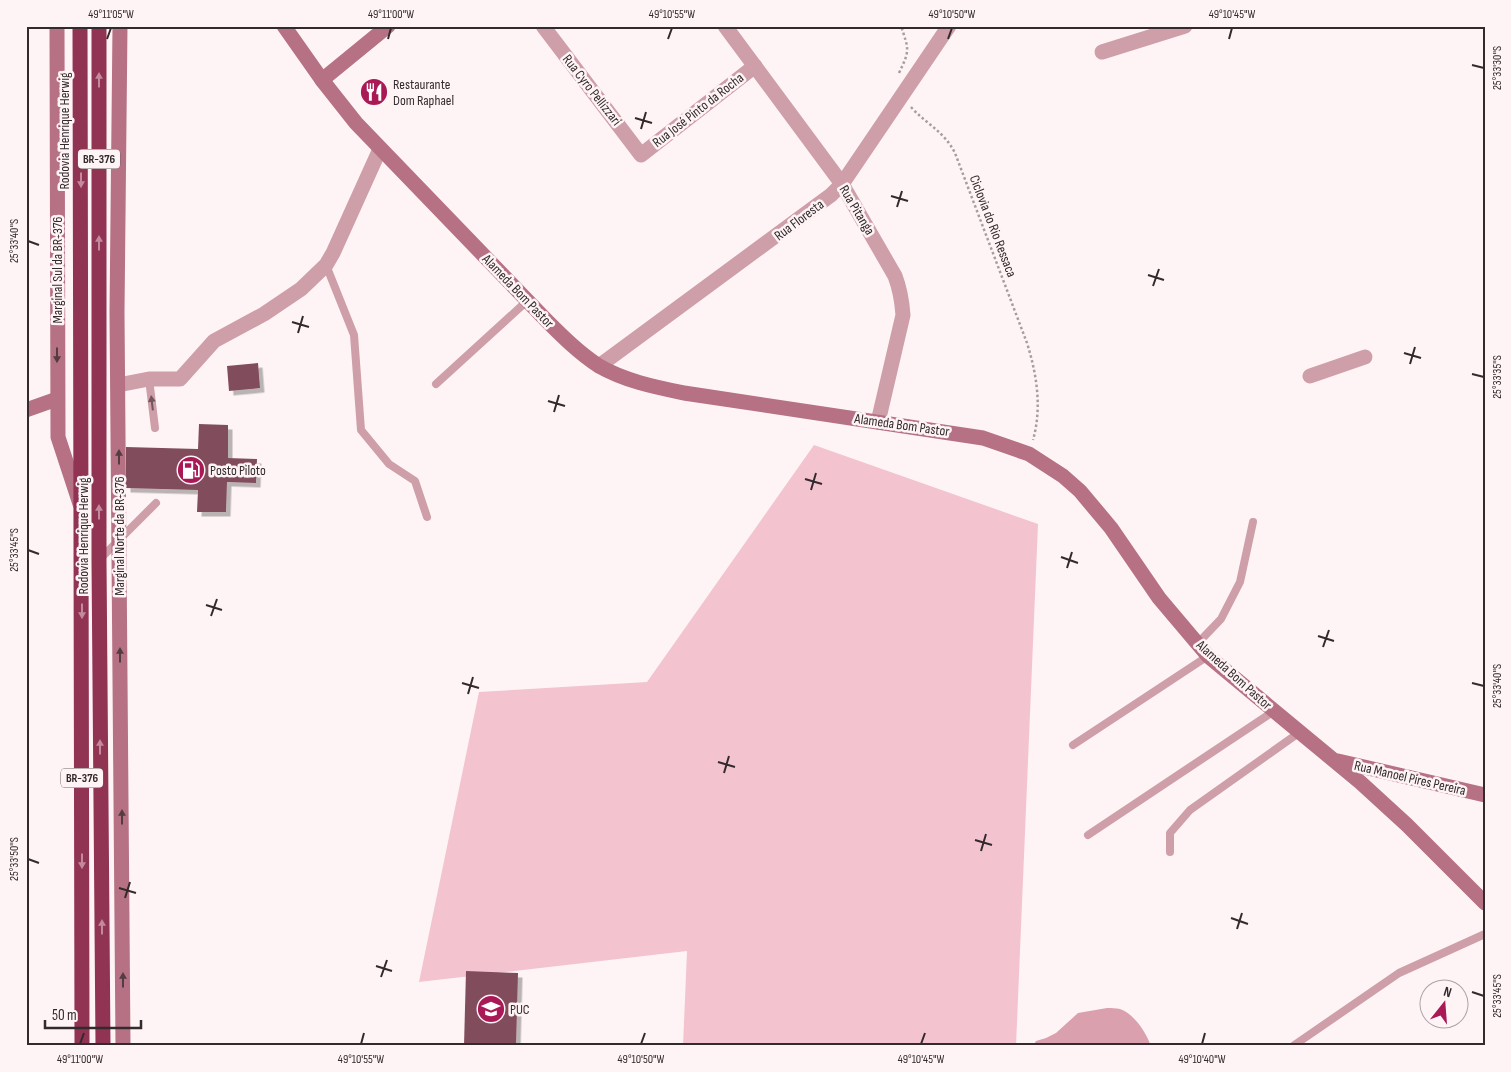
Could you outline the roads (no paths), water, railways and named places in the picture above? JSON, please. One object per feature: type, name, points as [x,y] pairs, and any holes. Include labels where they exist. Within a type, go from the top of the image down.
[{"type":"highway","name":"Rodovia Henrique Herwig","points":[[80,26],[82,1046]]},
{"type":"highway","name":"Rodovia Henrique Herwig","points":[[99,26],[99,561],[103,1046]]},
{"type":"main road","name":"Marginal Sul da BR-376","points":[[57,26],[58,437],[82,510]]},
{"type":"main road","name":"Marginal Norte da BR-376","points":[[120,26],[118,384],[124,1046]]},
{"type":"main road","name":"Alameda Bom Pastor","points":[[284,26],[356,124],[565,339],[599,366],[616,374],[656,387],[984,438],[1029,454],[1063,476],[1096,508],[1159,598],[1208,656],[1335,761],[1401,820],[1485,903]]},
{"type":"main road","points":[[322,80],[388,26]]},
{"type":"main road","points":[[26,410],[58,399]]},
{"type":"main road","name":"Rua Manoel Pires Pereira","points":[[1335,761],[1485,795]]},
{"type":"street","name":"Rua Cyro Pellizzari","points":[[543,26],[641,154]]},
{"type":"street","name":"Rua Pitanga","points":[[725,26],[842,184],[895,276],[902,302],[902,315],[878,422]]},
{"type":"street","name":"Rua Floresta","points":[[599,366],[821,204],[842,184],[949,26]]},
{"type":"street","points":[[1102,52],[1185,26]]},
{"type":"street","name":"Rua José Pinto da Rocha","points":[[641,154],[755,66]]},
{"type":"street","points":[[118,384],[149,379],[180,379],[214,341],[284,301],[301,289],[326,265],[342,235],[380,149]]},
{"type":"street","points":[[1310,376],[1364,357]]},
{"type":"lane","points":[[326,265],[354,335],[361,430],[389,464],[415,481],[428,517]]},
{"type":"lane","points":[[436,384],[527,301]]},
{"type":"lane","points":[[149,379],[155,428]]},
{"type":"lane","points":[[99,561],[156,503]]},
{"type":"lane","points":[[1198,644],[1221,619],[1240,582],[1253,522]]},
{"type":"lane","points":[[1073,745],[1208,656]]},
{"type":"lane","points":[[1088,835],[1274,711]]},
{"type":"lane","points":[[1170,852],[1170,833],[1190,810],[1300,732]]},
{"type":"lane","points":[[1293,1046],[1399,973],[1485,934]]},
{"type":"place","name":"Restaurante Dom Raphael","points":[[374,92]]},
{"type":"place","name":"Posto Piloto","points":[[191,470]]},
{"type":"place","name":"PUC","points":[[491,1009]]}]
